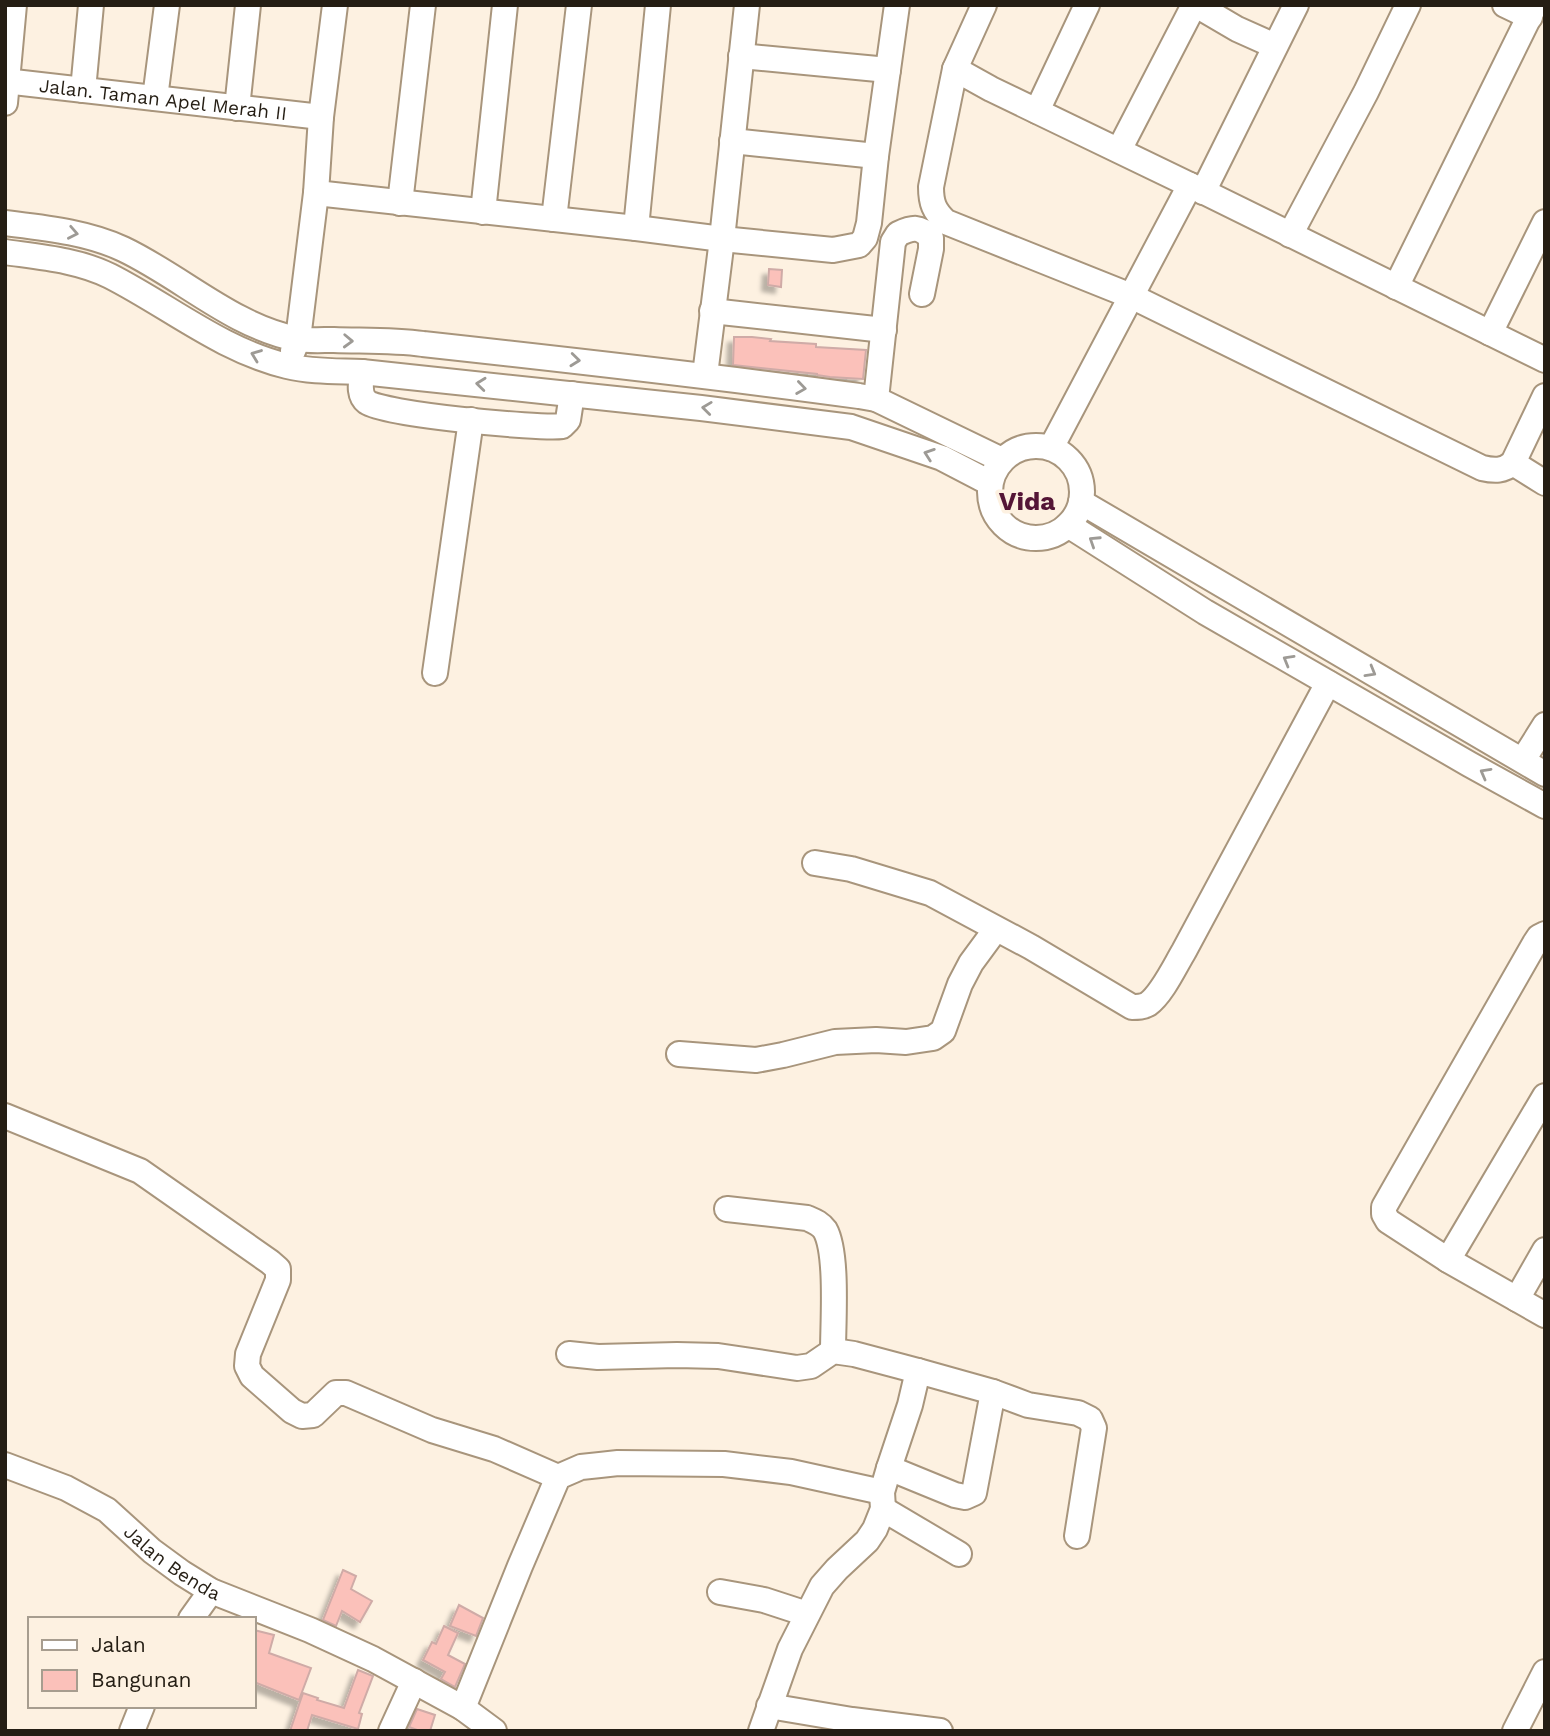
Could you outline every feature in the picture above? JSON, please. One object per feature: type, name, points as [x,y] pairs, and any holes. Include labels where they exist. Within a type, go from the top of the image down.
[{"type":"street","points":[[6,88],[14,5]]},
{"type":"street","points":[[83,90],[91,5]]},
{"type":"street","points":[[155,98],[167,5]]},
{"type":"street","points":[[237,108],[248,5]]},
{"type":"street","points":[[287,366],[298,339],[335,5]]},
{"type":"street","points":[[400,203],[422,5]]},
{"type":"street","points":[[483,212],[505,5]]},
{"type":"street","points":[[554,219],[579,5]]},
{"type":"street","points":[[636,228],[658,5]]},
{"type":"street","points":[[705,374],[747,5]]},
{"type":"street","points":[[316,193],[833,250],[859,245],[865,238],[869,223],[897,5]]},
{"type":"street","points":[[984,5],[955,69],[931,187],[931,202],[946,222],[1131,296],[1482,468],[1496,471],[1513,463],[1545,396]]},
{"type":"street","points":[[1037,111],[1087,5]]},
{"type":"street","points":[[1119,150],[1195,5],[1237,29],[1275,46]]},
{"type":"street","points":[[1051,447],[1131,296],[1196,188],[1296,5]]},
{"type":"street","points":[[1290,235],[1366,92],[1408,5]]},
{"type":"street","points":[[1396,287],[1532,11],[1505,5]]},
{"type":"street","points":[[741,56],[888,71]]},
{"type":"street","points":[[955,69],[1545,360]]},
{"type":"street","name":"Jalan. Taman Apel Merah II","points":[[6,88],[83,90],[321,117]]},
{"type":"street","points":[[732,141],[876,156]]},
{"type":"street","points":[[1490,333],[1545,222]]},
{"type":"street","points":[[5,223],[35,226],[97,239],[134,255],[217,306],[267,330],[298,339],[413,343],[705,374],[859,396],[878,401],[1002,460]]},
{"type":"street","points":[[873,434],[892,242],[898,234],[914,229],[924,230],[931,238],[922,294]]},
{"type":"street","points":[[5,252],[68,262],[108,275],[214,337],[287,366],[715,409],[851,427],[942,458],[990,483]]},
{"type":"street","points":[[712,311],[884,330]]},
{"type":"street","points":[[362,372],[360,392],[363,400],[372,406],[471,420],[551,428],[562,426],[568,419],[572,394]]},
{"type":"street","points":[[435,673],[471,420]]},
{"type":"street","points":[[1025,446],[1051,447],[1063,454],[1073,464],[1082,488],[1081,502],[1068,525],[1058,533],[1033,538],[1020,536],[999,520],[993,509],[990,483],[1002,460],[1025,446]]},
{"type":"street","points":[[1513,463],[1545,483]]},
{"type":"street","points":[[1081,502],[1545,774]]},
{"type":"street","points":[[1068,525],[1205,612],[1545,806]]},
{"type":"street","points":[[815,863],[851,869],[930,892],[1031,947],[1132,1007],[1145,1006],[1159,991],[1184,951],[1328,683]]},
{"type":"street","points":[[1522,760],[1545,725]]},
{"type":"street","points":[[678,1054],[756,1060],[835,1042],[906,1042],[933,1038],[943,1031],[971,963],[996,929]]},
{"type":"street","points":[[1545,934],[1535,943],[1384,1207],[1388,1221],[1448,1260],[1545,1315]]},
{"type":"street","points":[[1448,1260],[1545,1096]]},
{"type":"street","points":[[5,1116],[140,1171],[278,1269],[278,1280],[248,1354],[247,1366],[252,1376],[292,1411],[302,1416],[313,1415],[336,1393],[346,1393],[432,1430],[494,1449],[558,1477]]},
{"type":"street","points":[[727,1209],[807,1218],[819,1223],[825,1231],[833,1255],[833,1351]]},
{"type":"street","points":[[1517,1299],[1545,1250]]},
{"type":"street","points":[[569,1354],[598,1357],[718,1356],[797,1367],[811,1366],[833,1351],[918,1371],[1028,1405],[1078,1413],[1090,1419],[1094,1428],[1077,1536]]},
{"type":"street","points":[[761,1731],[790,1649],[822,1586],[867,1541],[875,1529],[889,1468],[918,1371]]},
{"type":"street","points":[[889,1468],[955,1495],[965,1497],[974,1493],[993,1392]]},
{"type":"street","points":[[463,1708],[558,1477],[581,1467],[618,1463],[724,1464],[791,1472],[883,1501],[959,1554]]},
{"type":"street","name":"Jalan Benda","points":[[5,1465],[66,1488],[107,1510],[152,1550],[211,1591],[310,1630],[373,1659],[463,1708],[494,1731]]},
{"type":"street","points":[[192,1617],[211,1591]]},
{"type":"street","points":[[720,1592],[764,1600],[807,1614]]},
{"type":"street","points":[[1515,1731],[1545,1672]]},
{"type":"street","points":[[391,1731],[414,1681]]},
{"type":"street","points":[[769,1706],[940,1731]]},
{"type":"street","points":[[132,1731],[141,1708]]},
{"type":"building","points":[[769,269],[782,270],[781,287],[768,285]]},
{"type":"building","points":[[734,337],[866,350],[863,379],[733,365]]},
{"type":"building","points":[[343,1570],[356,1576],[351,1589],[372,1601],[360,1622],[342,1611],[336,1626],[323,1620]]},
{"type":"building","points":[[459,1605],[483,1618],[476,1636],[450,1626]]},
{"type":"building","points":[[444,1626],[458,1633],[448,1655],[465,1664],[455,1687],[441,1679],[445,1672],[423,1660],[432,1642],[436,1644]]},
{"type":"building","points":[[256,1630],[274,1635],[269,1653],[311,1668],[299,1700],[256,1683]]},
{"type":"building","points":[[358,1670],[373,1676],[359,1713],[362,1714],[358,1729],[312,1715],[307,1731],[290,1731],[303,1693],[344,1708]]},
{"type":"building","points":[[417,1709],[435,1715],[430,1731],[409,1727]]},
{"type":"district","name":"Vida","points":[[1027,501]]}]
